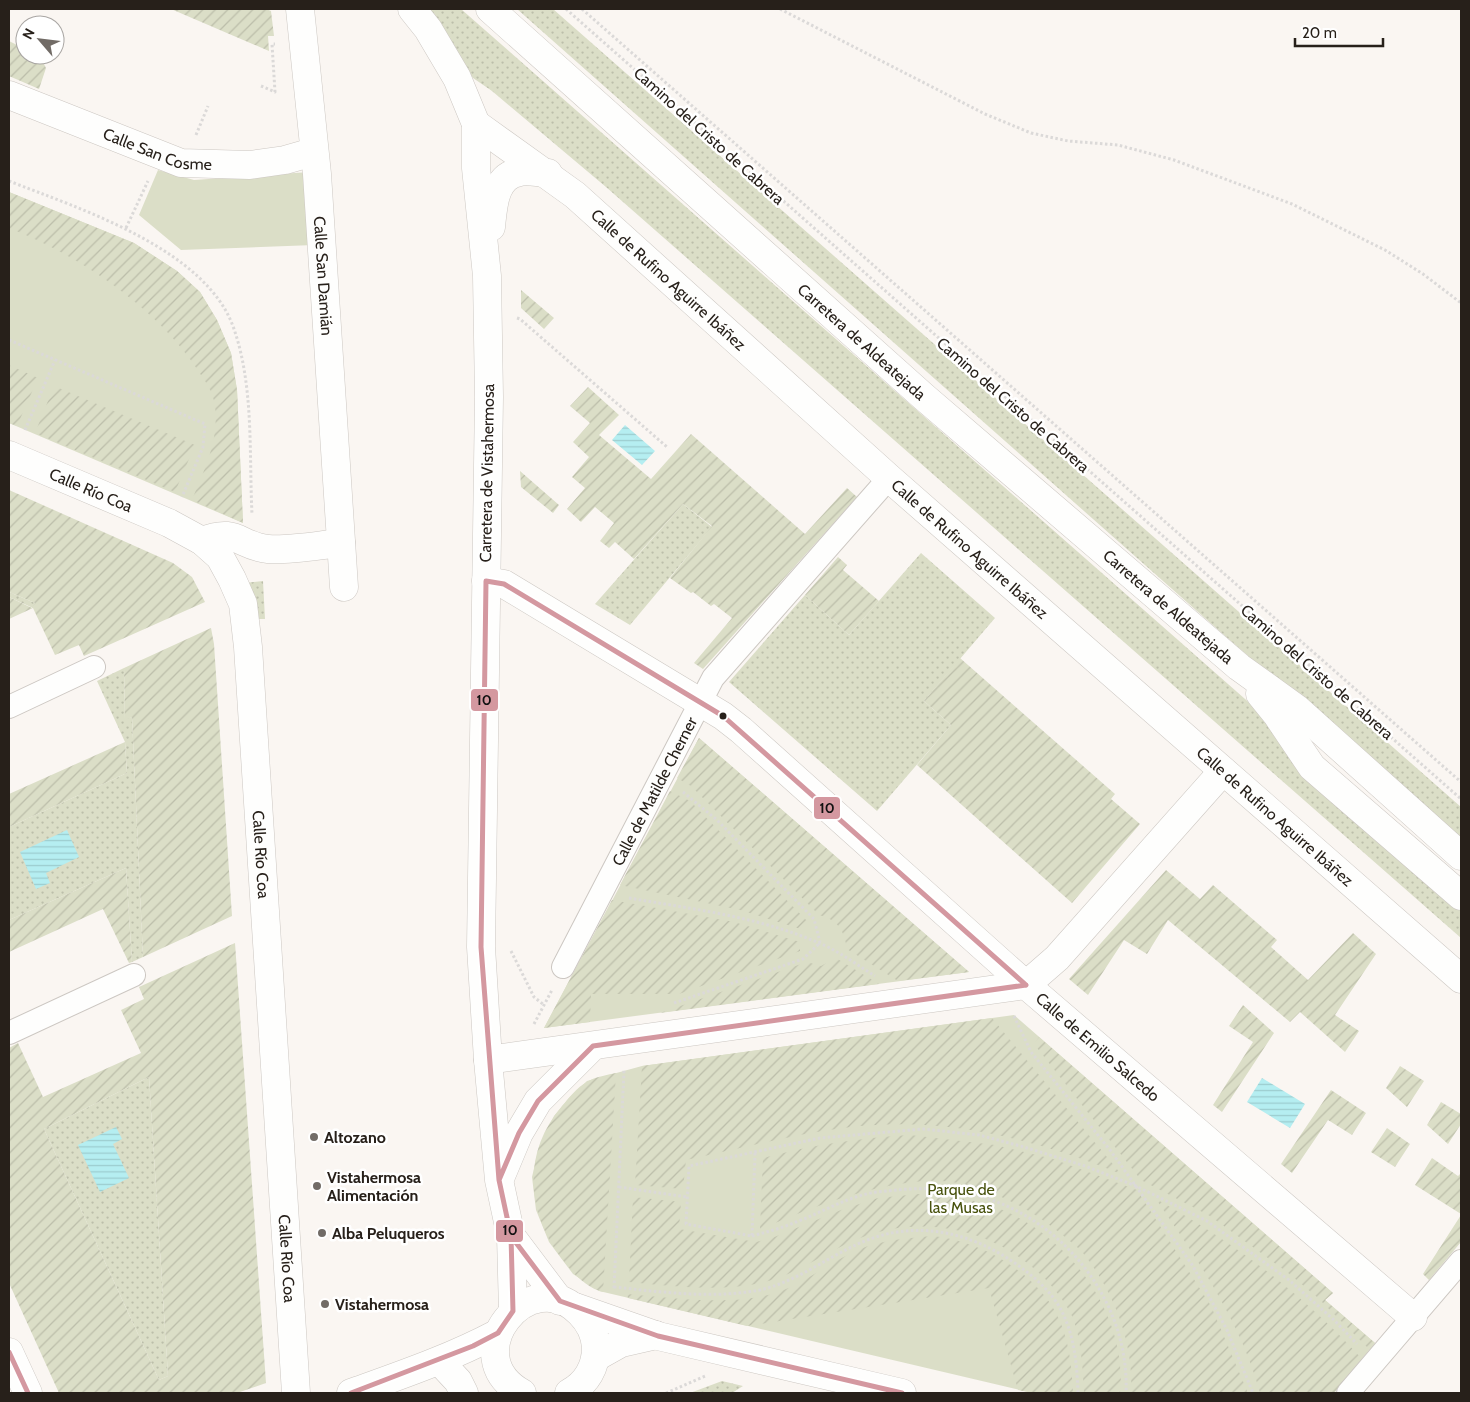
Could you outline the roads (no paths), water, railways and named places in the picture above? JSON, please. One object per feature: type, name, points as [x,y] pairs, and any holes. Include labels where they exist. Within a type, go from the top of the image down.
[{"type":"street","name":"Calle San Damián","points":[[300,9],[313,152],[317,174],[344,587]]},
{"type":"street","name":"Carretera de Vistahermosa","points":[[412,9],[428,29],[457,78],[476,124],[476,168],[487,276],[489,397],[481,947],[488,1060],[499,1180],[511,1236],[505,1322],[496,1357],[499,1379]]},
{"type":"street","name":"Carretera de Aldeatejada","points":[[490,9],[924,397],[1239,667],[1296,708],[1461,856]]},
{"type":"street","name":"Calle San Cosme","points":[[9,95],[181,163],[250,165],[285,160],[313,152]]},
{"type":"street","name":"Calle de Rufino Aguirre Ibáñez","points":[[476,124],[548,173],[575,194],[889,478],[1461,979]]},
{"type":"street","name":"Carretera de Vistahermosa","points":[[487,276],[495,194],[504,180],[518,172],[548,173]]},
{"type":"street","name":"Calle Río Coa","points":[[16,444],[202,541],[220,557],[243,604],[246,626],[296,1393]]},
{"type":"street","name":"Calle de Matilde Cherner","points":[[563,967],[662,781],[699,702],[713,678],[889,478]]},
{"type":"street","points":[[202,541],[218,535],[236,538],[267,549],[342,543]]},
{"type":"street","name":"Calle de Emilio Salcedo","points":[[486,581],[504,584],[699,702],[741,730],[1021,997],[1413,1317]]},
{"type":"street","points":[[9,707],[94,667]]},
{"type":"street","name":"Carretera de Aldeatejada","points":[[1239,667],[1277,715],[1312,767],[1461,896]]},
{"type":"street","points":[[488,1060],[593,1046],[1021,997],[1223,771]]},
{"type":"street","points":[[9,1033],[134,975]]},
{"type":"street","points":[[499,1180],[519,1133],[538,1100],[593,1046]]},
{"type":"street","name":"Carretera de Vistahermosa","points":[[511,1236],[567,1304],[588,1321],[595,1338],[596,1357]]},
{"type":"street","points":[[1348,1393],[1461,1261]]},
{"type":"street","points":[[351,1393],[417,1370],[473,1346],[535,1300],[567,1304],[656,1335],[902,1393]]},
{"type":"street","points":[[576,1391],[590,1374],[596,1357],[622,1343],[656,1335]]},
{"type":"street","points":[[9,1352],[28,1393]]},
{"type":"street","points":[[417,1370],[444,1366],[499,1379],[522,1393]]},
{"type":"street","points":[[444,1366],[458,1381],[464,1393]]},
{"type":"water","points":[[625,425],[655,451],[642,465],[612,440]]},
{"type":"water","points":[[67,830],[79,857],[46,873],[50,883],[36,889],[20,852]]},
{"type":"water","points":[[1262,1078],[1305,1104],[1290,1128],[1247,1102]]},
{"type":"water","points":[[116,1127],[122,1139],[113,1144],[129,1178],[100,1192],[78,1145]]},
{"type":"place","name":"Altozano","points":[[314,1137]]},
{"type":"place","name":"Vistahermosa Alimentación","points":[[317,1186]]},
{"type":"place","name":"Alba Peluqueros","points":[[322,1233]]},
{"type":"place","name":"Vistahermosa","points":[[325,1304]]},
{"type":"park label","name":"Parque de las Musas","points":[[961,1198]]}]
